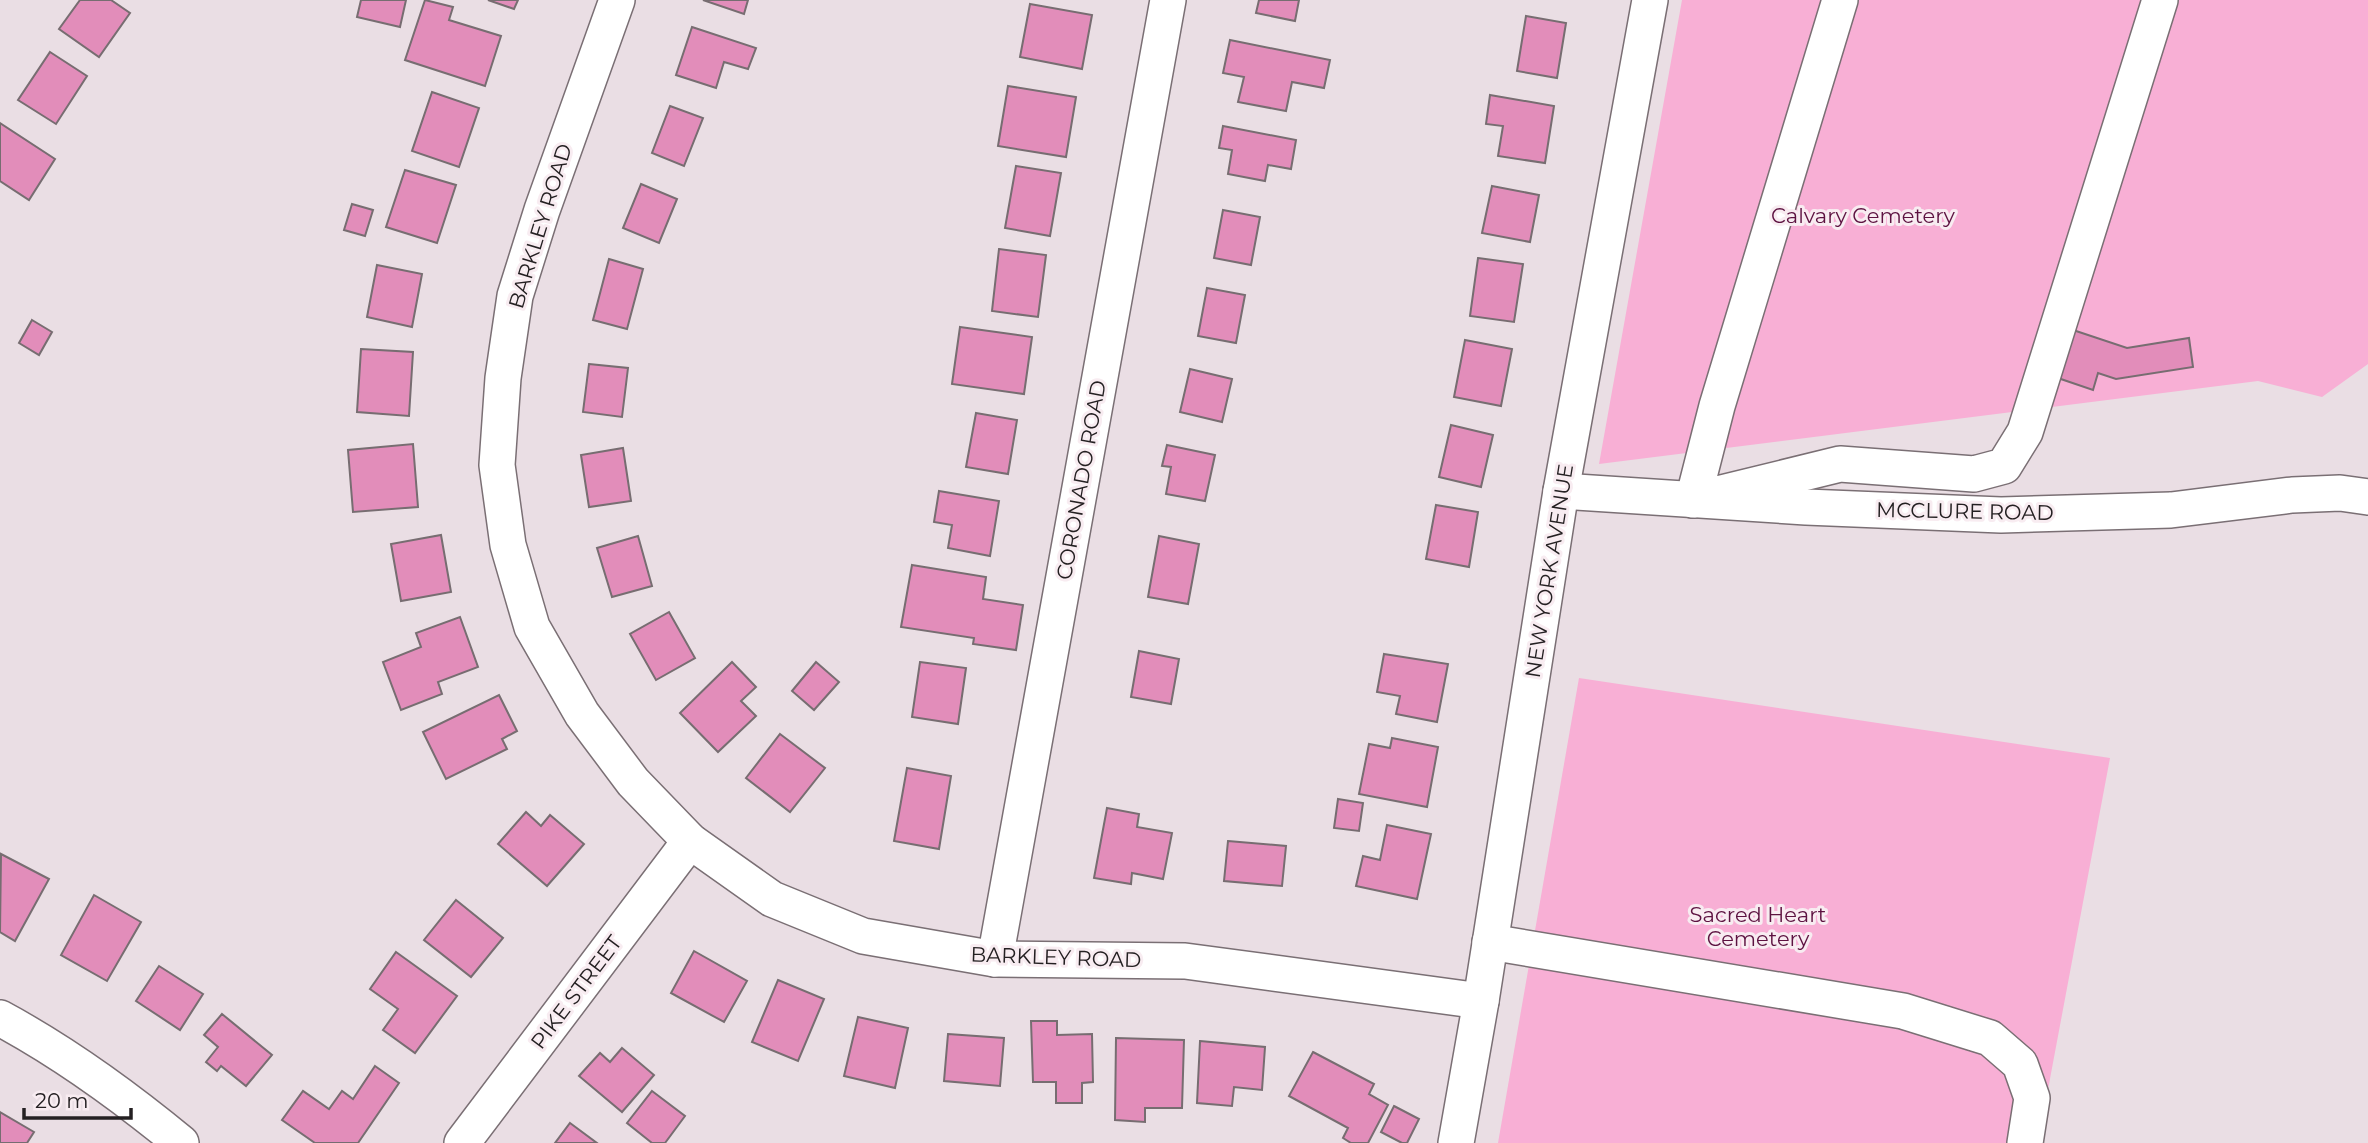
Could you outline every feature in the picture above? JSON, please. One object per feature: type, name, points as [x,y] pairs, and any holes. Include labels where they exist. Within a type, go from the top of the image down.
[{"type":"street","name":"BARKLEY ROAD","points":[[617,0],[542,210],[515,296],[503,378],[497,465],[508,545],[532,627],[582,714],[633,782],[690,841],[772,899],[863,936],[995,959],[1185,961],[1480,1001]]},
{"type":"street","name":"CORONADO ROAD","points":[[995,959],[1168,0]]},
{"type":"street","name":"NEW YORK AVENUE","points":[[1456,1143],[1561,491],[1650,0]]},
{"type":"street","points":[[1840,0],[1717,406],[1693,500],[1840,464],[1974,474],[2004,466],[2025,432],[2160,0]]},
{"type":"street","name":"MCCLURE ROAD","points":[[1561,491],[2001,515],[2171,510],[2292,495],[2340,493],[2368,496]]},
{"type":"street","name":"PIKE STREET","points":[[462,1143],[690,841]]},
{"type":"street","points":[[1490,942],[1903,1011],[1990,1038],[2020,1064],[2032,1098],[2025,1143]]},
{"type":"street","points":[[0,1018],[46,1043],[103,1082],[181,1143]]},
{"type":"green space","name":"Calvary Cemetery","points":[[1682,0],[2368,0],[2368,364],[2322,397],[2258,381],[1599,464]]},
{"type":"green space","name":"Sacred Heart Cemetery","points":[[1579,678],[2110,758],[2038,1143],[1498,1143]]},
{"type":"building","points":[[80,0],[111,0],[130,13],[99,57],[59,29]]},
{"type":"building","points":[[361,0],[406,0],[400,27],[357,17]]},
{"type":"building","points":[[425,0],[453,7],[449,20],[501,36],[485,86],[405,60]]},
{"type":"building","points":[[488,0],[518,0],[514,9]]},
{"type":"building","points":[[703,0],[748,0],[744,14]]},
{"type":"building","points":[[1259,0],[1299,0],[1295,21],[1256,13]]},
{"type":"building","points":[[1030,4],[1092,15],[1082,69],[1020,57]]},
{"type":"building","points":[[1526,16],[1566,23],[1557,78],[1517,71]]},
{"type":"building","points":[[692,27],[756,48],[748,69],[724,62],[716,88],[676,75]]},
{"type":"building","points":[[1230,40],[1330,60],[1324,88],[1292,82],[1286,111],[1238,102],[1244,77],[1223,73]]},
{"type":"building","points":[[50,52],[87,76],[56,124],[18,100]]},
{"type":"building","points":[[1008,86],[1076,97],[1066,157],[998,146]]},
{"type":"building","points":[[432,92],[479,108],[459,167],[412,151]]},
{"type":"building","points":[[1490,95],[1554,106],[1545,163],[1498,156],[1503,126],[1486,124]]},
{"type":"building","points":[[670,106],[703,118],[684,166],[652,153]]},
{"type":"building","points":[[0,123],[55,159],[29,200],[0,181]]},
{"type":"building","points":[[1223,126],[1296,140],[1291,169],[1268,165],[1265,181],[1228,174],[1232,150],[1219,148]]},
{"type":"building","points":[[1016,166],[1061,173],[1050,236],[1005,228]]},
{"type":"building","points":[[405,170],[456,185],[437,243],[386,227]]},
{"type":"building","points":[[641,184],[677,199],[659,243],[623,228]]},
{"type":"building","points":[[1492,186],[1539,195],[1530,242],[1482,233]]},
{"type":"building","points":[[352,204],[373,210],[365,236],[344,230]]},
{"type":"building","points":[[1223,210],[1260,217],[1251,265],[1214,258]]},
{"type":"building","points":[[999,249],[1046,255],[1038,317],[992,311]]},
{"type":"building","points":[[1478,258],[1523,264],[1514,322],[1470,316]]},
{"type":"building","points":[[609,259],[643,269],[627,329],[593,320]]},
{"type":"building","points":[[377,265],[422,274],[412,327],[367,317]]},
{"type":"building","points":[[1207,288],[1245,295],[1236,343],[1198,336]]},
{"type":"building","points":[[32,320],[52,332],[39,355],[19,343]]},
{"type":"building","points":[[960,327],[1032,337],[1024,394],[952,384]]},
{"type":"building","points":[[2070,329],[2127,348],[2189,338],[2193,367],[2116,379],[2098,373],[2093,390],[2055,377]]},
{"type":"building","points":[[1465,340],[1512,349],[1501,406],[1454,397]]},
{"type":"building","points":[[361,349],[413,352],[409,416],[357,412]]},
{"type":"building","points":[[589,364],[628,368],[622,417],[583,412]]},
{"type":"building","points":[[1190,369],[1232,379],[1222,422],[1180,412]]},
{"type":"building","points":[[976,413],[1017,420],[1008,474],[966,467]]},
{"type":"building","points":[[1451,425],[1493,435],[1481,487],[1439,477]]},
{"type":"building","points":[[413,444],[418,507],[353,512],[348,450]]},
{"type":"building","points":[[1167,445],[1215,455],[1205,501],[1166,494],[1171,467],[1162,466]]},
{"type":"building","points":[[623,448],[631,501],[589,507],[581,455]]},
{"type":"building","points":[[939,491],[999,501],[990,556],[948,548],[952,525],[934,522]]},
{"type":"building","points":[[1436,505],[1478,512],[1469,567],[1426,559]]},
{"type":"building","points":[[441,535],[451,592],[401,601],[391,544]]},
{"type":"building","points":[[638,536],[652,586],[612,597],[597,548]]},
{"type":"building","points":[[1159,536],[1199,544],[1188,604],[1148,597]]},
{"type":"building","points":[[912,565],[986,577],[983,599],[1023,605],[1016,650],[973,644],[974,638],[901,627]]},
{"type":"building","points":[[669,612],[695,658],[656,680],[630,634]]},
{"type":"building","points":[[460,617],[478,667],[438,682],[442,694],[401,710],[383,662],[421,647],[416,633]]},
{"type":"building","points":[[1139,651],[1179,659],[1171,704],[1131,697]]},
{"type":"building","points":[[1384,654],[1448,664],[1437,722],[1396,714],[1400,696],[1377,692]]},
{"type":"building","points":[[732,662],[756,687],[741,701],[756,716],[718,752],[680,713]]},
{"type":"building","points":[[816,662],[839,682],[814,710],[792,691]]},
{"type":"building","points":[[920,662],[966,668],[958,724],[912,717]]},
{"type":"building","points":[[499,695],[517,731],[502,739],[507,749],[446,779],[423,732]]},
{"type":"building","points":[[780,734],[825,768],[790,812],[746,778]]},
{"type":"building","points":[[1392,738],[1438,747],[1427,807],[1359,794],[1369,744],[1390,748]]},
{"type":"building","points":[[907,768],[951,776],[939,849],[894,841]]},
{"type":"building","points":[[1338,799],[1363,803],[1359,831],[1334,828]]},
{"type":"building","points":[[1107,808],[1139,814],[1137,827],[1172,833],[1163,879],[1132,873],[1131,884],[1094,878]]},
{"type":"building","points":[[526,812],[541,826],[550,815],[584,844],[547,886],[498,844]]},
{"type":"building","points":[[1387,825],[1431,834],[1417,899],[1356,886],[1363,856],[1380,860]]},
{"type":"building","points":[[1228,841],[1286,846],[1282,886],[1224,881]]},
{"type":"building","points":[[1,854],[49,879],[15,941],[0,932]]},
{"type":"building","points":[[94,895],[141,922],[107,981],[61,955]]},
{"type":"building","points":[[456,900],[503,938],[471,977],[424,940]]},
{"type":"building","points":[[694,951],[747,981],[724,1022],[671,993]]},
{"type":"building","points":[[396,952],[457,996],[415,1053],[383,1030],[398,1009],[370,989]]},
{"type":"building","points":[[159,966],[203,994],[180,1030],[136,1001]]},
{"type":"building","points":[[778,980],[824,999],[798,1061],[752,1042]]},
{"type":"building","points":[[222,1014],[272,1055],[246,1086],[221,1066],[217,1071],[206,1062],[218,1047],[204,1035]]},
{"type":"building","points":[[858,1017],[908,1028],[895,1088],[844,1076]]},
{"type":"building","points":[[1031,1021],[1057,1021],[1057,1035],[1092,1034],[1093,1082],[1082,1083],[1082,1103],[1056,1103],[1056,1082],[1033,1082]]},
{"type":"building","points":[[948,1034],[1004,1038],[1000,1086],[944,1081]]},
{"type":"building","points":[[1116,1038],[1184,1040],[1182,1108],[1145,1108],[1145,1122],[1115,1120]]},
{"type":"building","points":[[1200,1041],[1265,1047],[1262,1090],[1234,1087],[1232,1106],[1197,1103]]},
{"type":"building","points":[[622,1048],[654,1075],[622,1112],[579,1076],[600,1053],[610,1062]]},
{"type":"building","points":[[1313,1052],[1374,1084],[1369,1094],[1388,1105],[1368,1143],[1351,1143],[1343,1138],[1348,1128],[1289,1096]]},
{"type":"building","points":[[375,1066],[399,1083],[358,1143],[315,1143],[282,1120],[303,1091],[329,1109],[342,1091],[353,1099]]},
{"type":"building","points":[[652,1091],[685,1116],[665,1143],[652,1143],[627,1123]]},
{"type":"building","points":[[1394,1106],[1419,1119],[1407,1143],[1381,1132]]},
{"type":"building","points":[[0,1112],[34,1132],[27,1143],[0,1143]]},
{"type":"building","points":[[570,1123],[597,1143],[555,1143]]}]
